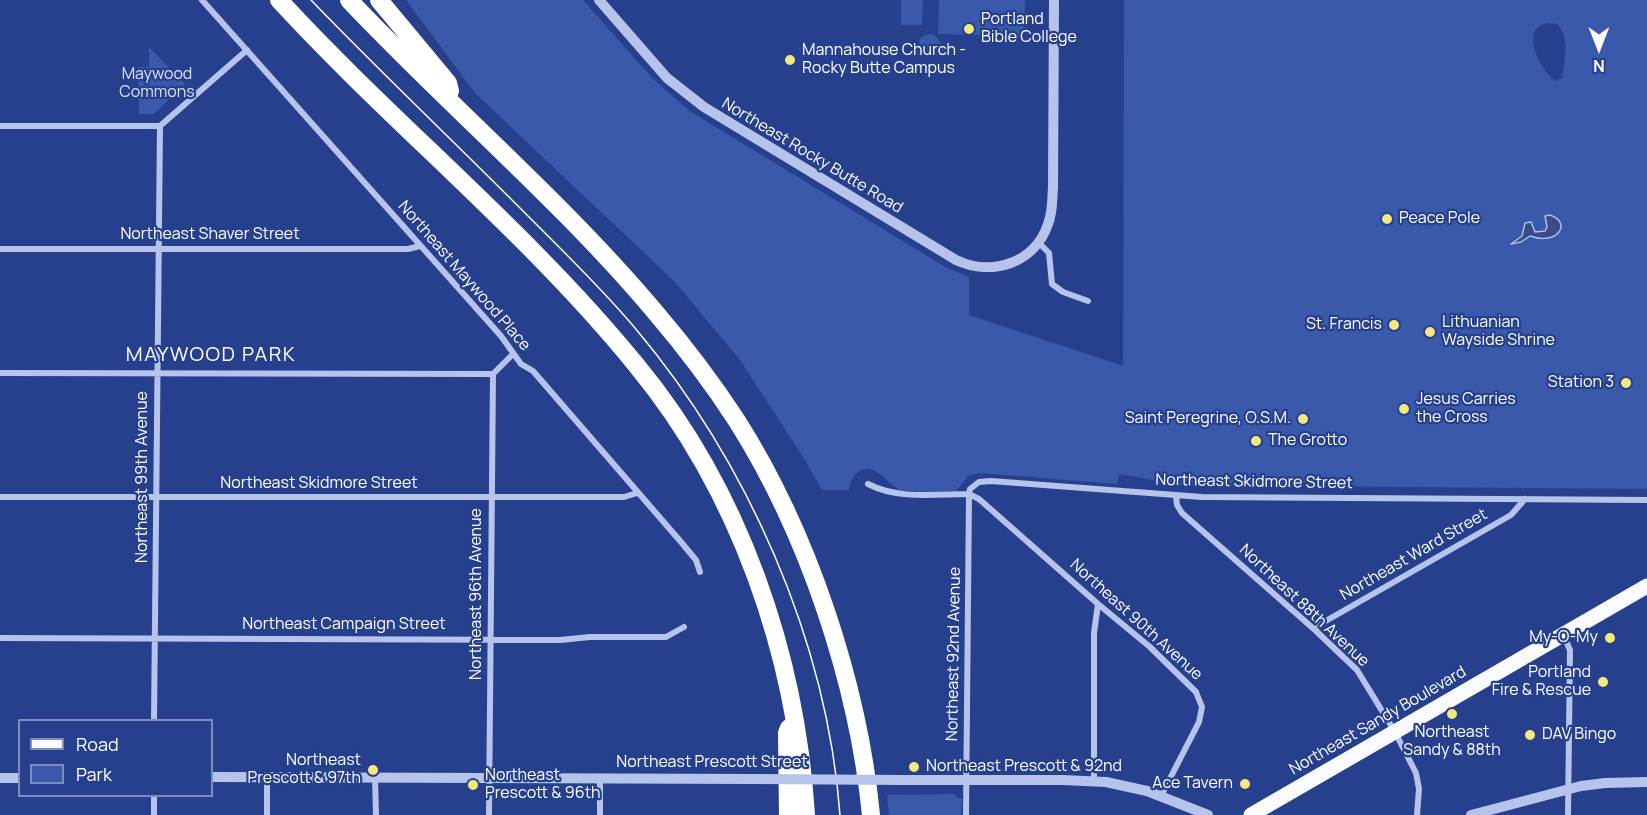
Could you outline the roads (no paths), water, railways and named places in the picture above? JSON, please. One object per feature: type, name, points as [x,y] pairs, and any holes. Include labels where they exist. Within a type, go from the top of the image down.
[{"type":"highway","points":[[279,0],[369,93],[503,220],[587,306],[663,400],[706,469],[726,507],[742,542],[771,621],[794,712],[802,764],[806,815]]},
{"type":"highway","points":[[349,0],[632,286],[680,342],[743,430],[785,511],[824,606],[852,705],[865,769],[871,815]]},
{"type":"highway","points":[[379,0],[448,83],[454,104]]},
{"type":"highway","points":[[788,815],[787,734],[794,712]]},
{"type":"main road","name":"Northeast Sandy Boulevard","points":[[1251,815],[1647,586]]},
{"type":"street","name":"Northeast Maywood Place","points":[[202,0],[501,336],[521,364],[533,371],[696,560],[700,572]]},
{"type":"street","name":"Northeast Rocky Butte Road","points":[[599,0],[667,78],[704,107],[956,260],[975,267],[999,267],[1023,258],[1039,243]]},
{"type":"street","points":[[1054,0],[1052,207],[1048,224],[1039,243],[1049,253],[1050,279],[1056,288],[1088,301]]},
{"type":"street","points":[[0,126],[160,126],[246,50]]},
{"type":"street","name":"Northeast 99th Avenue","points":[[154,719],[160,126]]},
{"type":"street","name":"Northeast Shaver Street","points":[[0,249],[408,249],[420,246]]},
{"type":"street","points":[[0,373],[493,374],[513,354]]},
{"type":"street","name":"Northeast 96th Avenue","points":[[489,815],[493,374]]},
{"type":"street","name":"Northeast Skidmore Street","points":[[868,484],[884,491],[902,494],[969,494],[973,486],[986,481],[1176,496],[1647,500]]},
{"type":"street","name":"Northeast Skidmore Street","points":[[0,497],[491,498],[624,497],[637,493]]},
{"type":"street","name":"Northeast 90th Avenue","points":[[969,494],[979,499],[1150,647],[1196,692],[1201,702],[1200,722],[1161,796]]},
{"type":"street","name":"Northeast 92nd Avenue","points":[[966,815],[969,494]]},
{"type":"street","name":"Northeast 88th Avenue","points":[[1176,496],[1182,513],[1315,630],[1364,678],[1395,732],[1418,779],[1417,815]]},
{"type":"street","name":"Northeast Ward Street","points":[[1315,630],[1324,622],[1511,515],[1525,500]]},
{"type":"street","points":[[1094,781],[1094,633],[1098,604]]},
{"type":"street","name":"Northeast Campaign Street","points":[[0,638],[560,640],[590,637],[666,637],[684,627]]},
{"type":"street","points":[[1563,634],[1570,650],[1568,815]]},
{"type":"street","name":"Northeast Prescott Street","points":[[213,777],[1094,781],[1126,786],[1161,796],[1208,815]]},
{"type":"street","points":[[267,777],[267,815]]},
{"type":"street","points":[[375,777],[376,815]]},
{"type":"street","points":[[0,778],[18,778]]},
{"type":"street","points":[[600,778],[600,815]]},
{"type":"street","points":[[1471,815],[1569,789],[1605,783],[1647,782]]},
{"type":"street","points":[[154,797],[154,815]]},
{"type":"tram line","points":[[311,0],[611,301],[675,380],[712,436],[746,494],[775,556],[799,619],[818,684],[832,749],[840,815]]},
{"type":"place","name":"Portland Bible College","points":[[969,29]]},
{"type":"place","name":"Mannahouse Church - Rocky Butte Campus","points":[[790,60]]},
{"type":"place","name":"Peace Pole","points":[[1387,219]]},
{"type":"place","name":"St. Francis","points":[[1394,325]]},
{"type":"place","name":"Lithuanian Wayside Shrine","points":[[1430,332]]},
{"type":"place","name":"Station 3","points":[[1626,383]]},
{"type":"place","name":"Jesus Carries the Cross","points":[[1404,409]]},
{"type":"place","name":"Saint Peregrine, O.S.M.","points":[[1303,419]]},
{"type":"place","name":"The Grotto","points":[[1256,441]]},
{"type":"place","name":"My-O-My","points":[[1610,638]]},
{"type":"place","name":"Portland Fire & Rescue","points":[[1603,682]]},
{"type":"place","name":"Northeast Sandy & 88th","points":[[1452,714]]},
{"type":"place","name":"DAV Bingo","points":[[1530,735]]},
{"type":"place","name":"Northeast Prescott & 92nd","points":[[914,767]]},
{"type":"place","name":"Northeast Prescott & 97th","points":[[373,770]]},
{"type":"place","name":"Ace Tavern","points":[[1245,784]]},
{"type":"place","name":"Northeast Prescott & 96th","points":[[473,785]]},
{"type":"district","name":"MAYWOOD PARK","points":[[211,355]]},
{"type":"park label","name":"Maywood Commons","points":[[157,84]]}]
